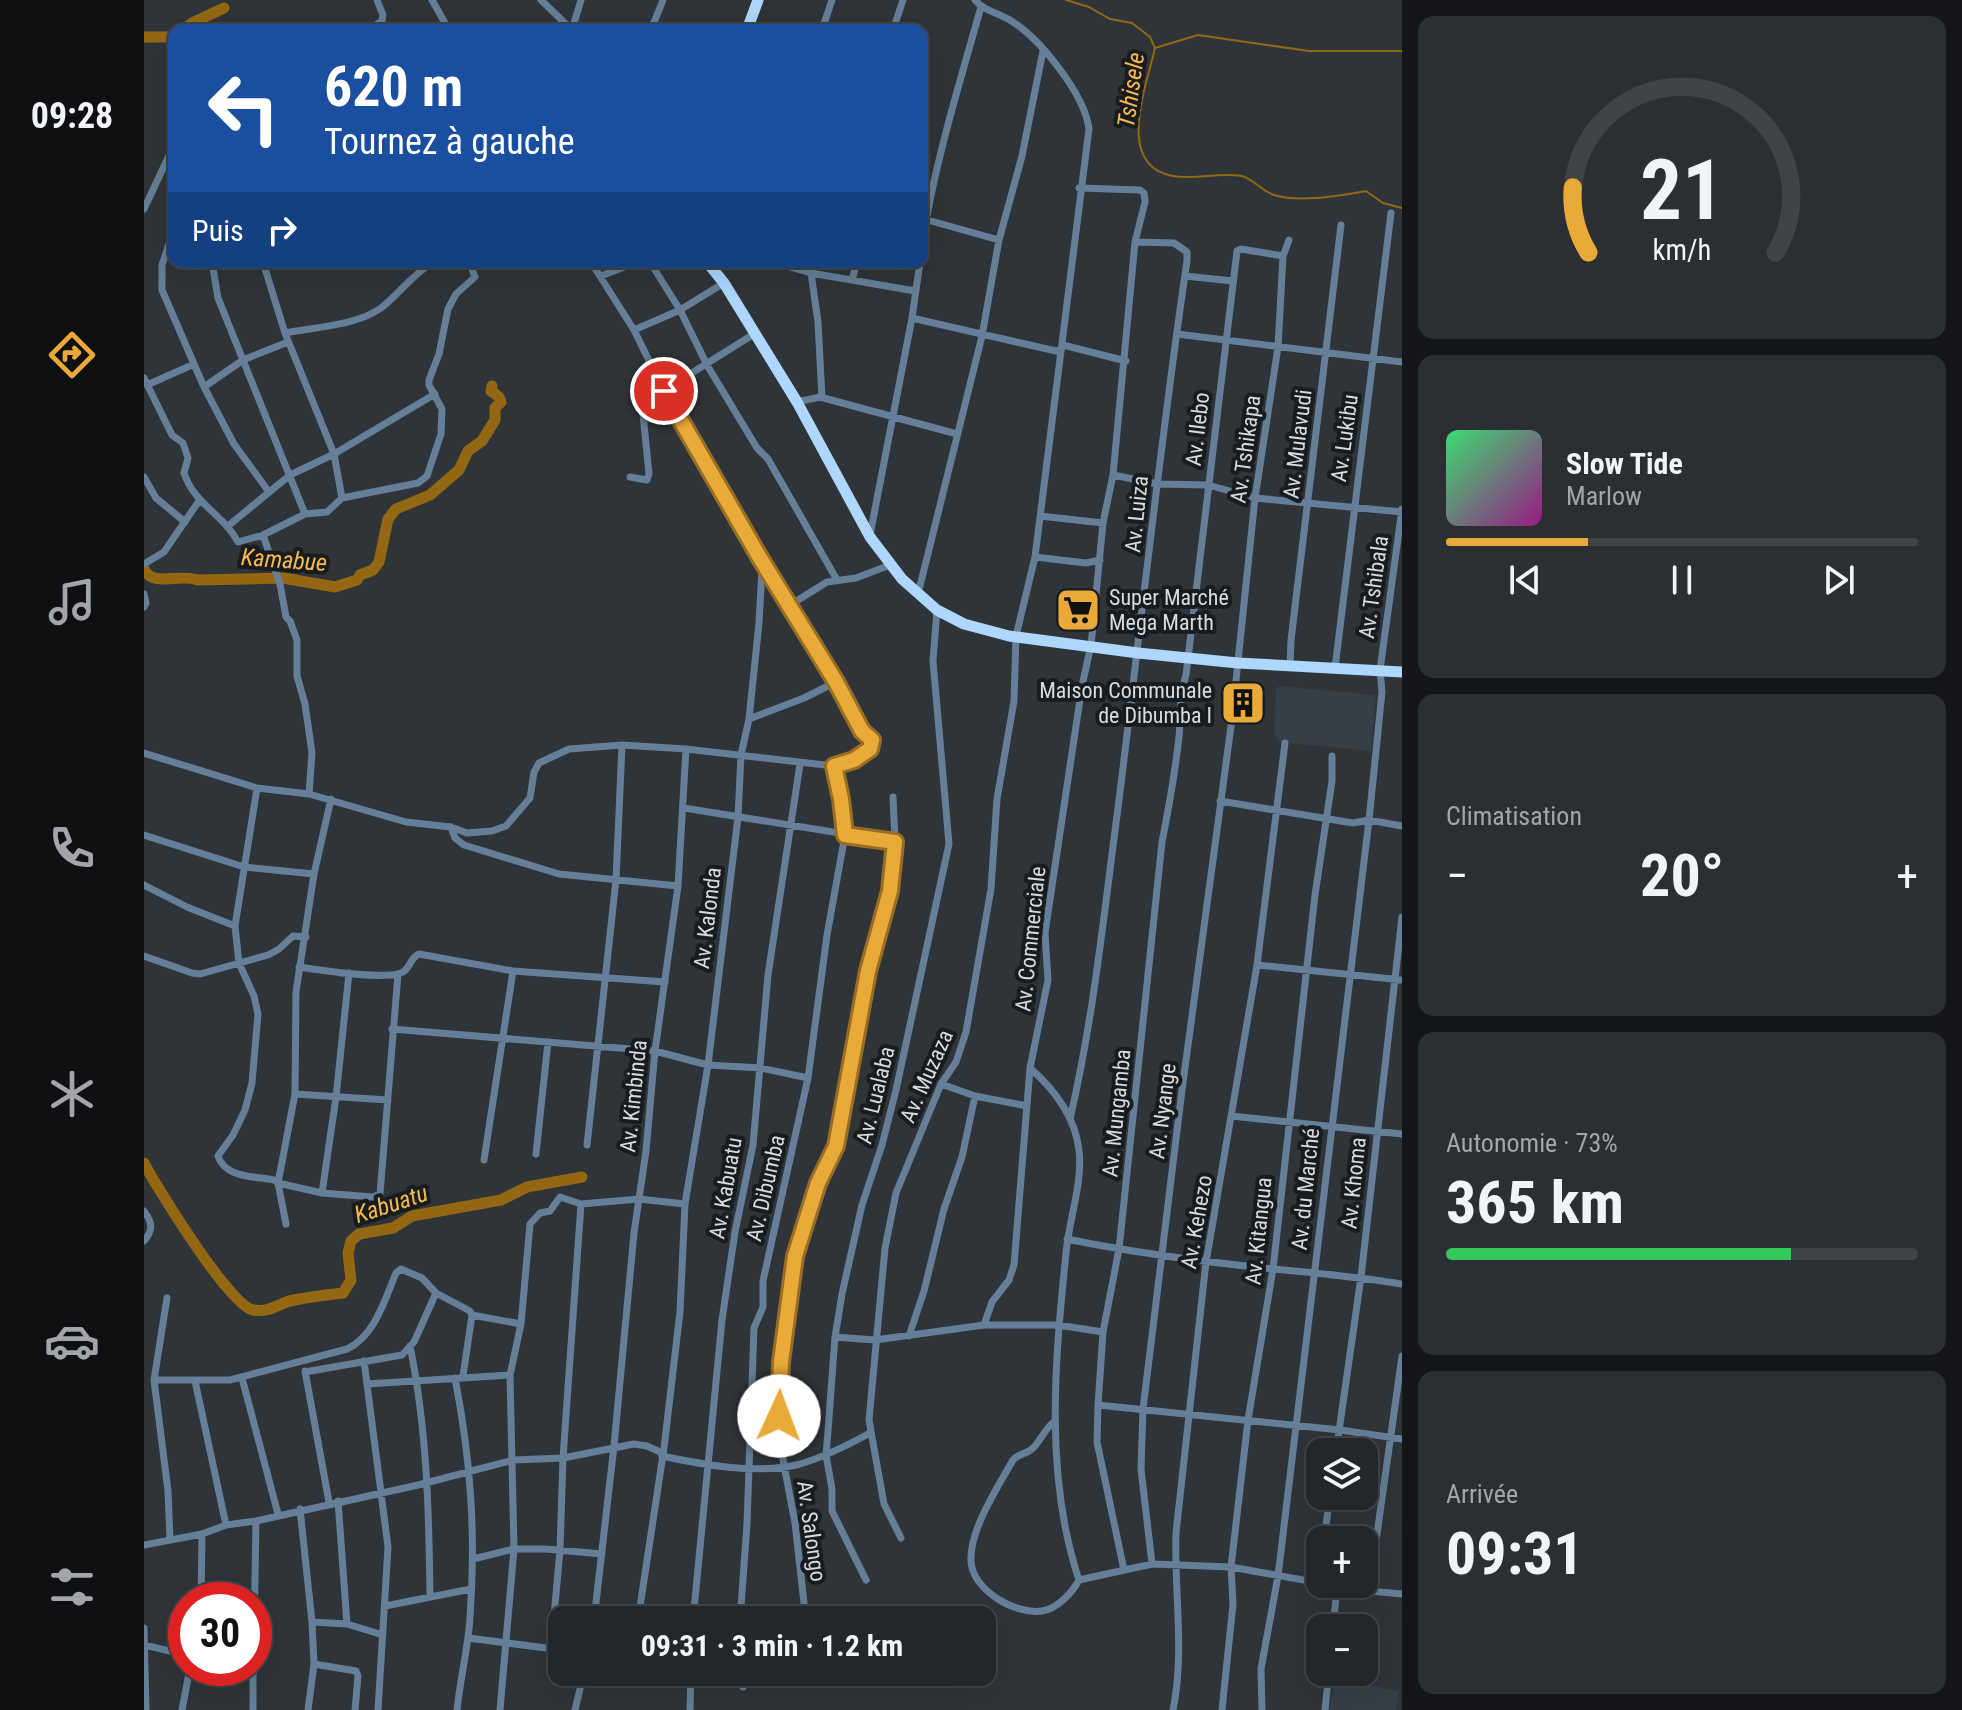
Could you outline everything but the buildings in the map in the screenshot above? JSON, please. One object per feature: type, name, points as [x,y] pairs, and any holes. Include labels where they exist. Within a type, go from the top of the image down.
[{"type":"highway","points":[[749,24],[758,0]]},
{"type":"highway","points":[[712,268],[797,402],[870,537],[890,565],[937,610],[964,624],[1016,636],[1138,653],[1290,667],[1402,672]]},
{"type":"street","points":[[377,0],[383,15],[377,24]]},
{"type":"street","points":[[432,0],[446,24]]},
{"type":"street","points":[[541,0],[567,24]]},
{"type":"street","points":[[574,24],[581,0]]},
{"type":"street","points":[[653,24],[663,0]]},
{"type":"street","points":[[824,24],[832,0]]},
{"type":"street","points":[[895,24],[903,0]]},
{"type":"street","points":[[928,204],[981,7],[975,0]]},
{"type":"street","name":"Av. Muzaza","points":[[901,1538],[884,1504],[870,1433],[875,1340],[885,1248],[896,1193],[941,1084],[956,1062],[966,1032],[989,903],[997,799],[1014,701],[1016,636],[1035,557],[1063,345],[1079,188],[1089,129],[1087,117],[1069,82],[1043,51],[1010,19],[981,7]]},
{"type":"street","points":[[918,594],[982,336],[999,240],[1022,156],[1043,51]]},
{"type":"street","points":[[144,209],[168,158]]},
{"type":"street","name":"Av. Commerciale","points":[[984,1325],[992,1302],[1009,1280],[1014,1265],[1030,1068],[1048,980],[1045,933],[1082,686],[1091,645],[1103,523],[1113,475],[1126,361],[1135,242],[1145,202],[1144,193],[1132,188],[1079,188]]},
{"type":"street","name":"Av. Lukibu","points":[[1335,668],[1391,213]]},
{"type":"street","points":[[928,220],[999,240]]},
{"type":"street","name":"Av. Mulavudi","points":[[1290,667],[1341,225]]},
{"type":"street","name":"Av. Tshikapa","points":[[1238,663],[1255,498],[1278,347],[1283,256],[1289,240]]},
{"type":"street","name":"Av. Luiza","points":[[1070,1119],[1085,1055],[1187,252],[1174,243],[1135,242]]},
{"type":"street","points":[[168,247],[162,265],[162,290],[192,365],[234,444],[269,492]]},
{"type":"street","name":"Av. Ilebo","points":[[1187,658],[1238,250],[1283,256]]},
{"type":"street","points":[[213,268],[216,290],[305,514]]},
{"type":"street","points":[[265,268],[288,342],[334,454],[342,498]]},
{"type":"street","points":[[285,333],[357,319],[380,309],[425,268]]},
{"type":"street","points":[[192,365],[146,382],[172,435],[183,443],[188,458],[184,473],[199,501],[228,526],[238,542],[263,535],[305,514],[327,512],[342,498],[418,483],[427,476],[443,418],[429,380],[439,354],[448,309],[456,294],[475,277],[471,268]]},
{"type":"street","name":"Av. Kalonda","points":[[595,268],[634,330],[664,391],[760,558],[762,569],[749,719],[741,755],[738,817],[708,1065],[685,1204],[680,1312],[640,1606]]},
{"type":"street","points":[[601,276],[622,268]]},
{"type":"street","points":[[654,268],[680,310],[707,365],[757,448],[768,459],[837,580]]},
{"type":"street","points":[[794,268],[915,291]]},
{"type":"street","points":[[852,280],[855,268]]},
{"type":"street","points":[[870,537],[919,268]]},
{"type":"street","points":[[811,273],[818,322],[822,398]]},
{"type":"street","points":[[1185,276],[1233,281]]},
{"type":"street","points":[[634,330],[680,310],[724,283]]},
{"type":"street","points":[[912,318],[1056,351],[1063,345],[1126,361]]},
{"type":"street","points":[[630,477],[647,480],[642,404],[754,334]]},
{"type":"street","points":[[1177,334],[1402,362]]},
{"type":"street","points":[[204,387],[243,360],[288,342]]},
{"type":"street","points":[[228,526],[290,475],[334,454],[435,394]]},
{"type":"street","points":[[797,402],[822,398],[957,434]]},
{"type":"street","points":[[1113,475],[1157,484],[1208,485],[1255,498],[1402,511]]},
{"type":"street","points":[[144,477],[156,498],[185,522]]},
{"type":"street","points":[[144,564],[164,552],[199,501]]},
{"type":"street","name":"Av. Tshibala","points":[[1380,670],[1402,511]]},
{"type":"street","points":[[1040,516],[1103,523]]},
{"type":"street","points":[[263,535],[280,584],[286,617],[297,640],[297,676],[305,704],[312,753],[309,794]]},
{"type":"street","points":[[1035,557],[1086,563],[1100,560]]},
{"type":"street","points":[[144,753],[257,788],[309,794],[406,822],[451,827],[467,833],[492,831],[506,826],[530,798],[539,763],[569,749],[622,745],[686,749],[834,766],[854,760],[870,749],[872,740],[862,731],[836,682],[760,558]]},
{"type":"street","points":[[790,605],[827,582],[856,578],[890,565]]},
{"type":"street","points":[[144,594],[144,607]]},
{"type":"street","name":"Av. Lualaba","points":[[866,1580],[832,1511],[826,1455],[835,1337],[862,1205],[896,1090],[949,844],[933,661],[937,610]]},
{"type":"street","name":"Av. Mungamba","points":[[1124,1570],[1097,1442],[1103,1332],[1119,1249],[1162,842],[1174,779],[1187,658]]},
{"type":"street","name":"Av. Nyange","points":[[1152,1564],[1141,1469],[1143,1409],[1238,663]]},
{"type":"street","name":"Av. du Marché","points":[[1262,1710],[1261,1669],[1278,1576],[1369,820],[1382,692],[1380,670]]},
{"type":"street","points":[[749,719],[836,682]]},
{"type":"street","name":"Av. Kehezo","points":[[1173,1710],[1178,1665],[1175,1567],[1206,1262],[1221,1189],[1257,965],[1285,743]]},
{"type":"street","points":[[587,1145],[616,880],[622,745]]},
{"type":"street","name":"Av. Kimbinda","points":[[596,1606],[655,1051],[678,886],[686,749]]},
{"type":"street","name":"Av. Kitangua","points":[[1222,1710],[1233,1604],[1231,1567],[1248,1420],[1273,1269],[1315,895],[1328,819],[1332,756]]},
{"type":"street","name":"Av. Kabuatu","points":[[694,1606],[722,1320],[735,1232],[753,1145],[775,915],[800,764]]},
{"type":"street","name":"Av. Dibumba","points":[[741,1606],[754,1328],[763,1307],[763,1281],[808,1078],[827,935],[845,835],[834,766]]},
{"type":"street","points":[[257,788],[235,926],[239,963],[254,996],[258,1014],[252,1083],[245,1110],[218,1159],[231,1172],[322,1193],[373,1197],[380,1194],[398,974]]},
{"type":"street","name":"Av. Salongo","points":[[804,1606],[779,1416],[781,1362],[795,1256],[818,1183],[836,1146],[868,971],[890,891],[895,842],[893,797]]},
{"type":"street","points":[[286,1224],[278,1183],[295,1094],[299,967],[314,874],[331,799]]},
{"type":"street","points":[[1220,801],[1353,823],[1369,820],[1402,826]]},
{"type":"street","points":[[684,808],[895,842]]},
{"type":"street","points":[[451,827],[459,842],[559,874],[678,886]]},
{"type":"street","points":[[144,835],[244,867],[314,874]]},
{"type":"street","points":[[144,885],[235,926]]},
{"type":"street","name":"Av. Khoma","points":[[1339,1438],[1361,1277],[1376,1130],[1398,979],[1402,917]]},
{"type":"street","points":[[144,956],[200,974],[268,955],[293,936],[306,937]]},
{"type":"street","points":[[299,967],[349,973],[398,974],[405,971],[413,957],[419,954],[513,971],[665,982]]},
{"type":"street","points":[[1257,965],[1398,979]]},
{"type":"street","points":[[484,1160],[513,971]]},
{"type":"street","points":[[322,1193],[349,973]]},
{"type":"street","points":[[392,1029],[655,1051],[708,1065],[761,1068],[808,1078]]},
{"type":"street","points":[[536,1154],[548,1042]]},
{"type":"street","points":[[1030,1068],[1049,1085],[1070,1119],[1079,1147],[1080,1168],[1067,1239],[1058,1325],[1055,1421],[1064,1526],[1079,1580],[1073,1592],[1051,1608],[1033,1610],[980,1588],[971,1558],[981,1520],[1013,1460],[1031,1450],[1055,1421]]},
{"type":"street","points":[[941,1084],[975,1096],[1027,1106]]},
{"type":"street","points":[[295,1094],[388,1100]]},
{"type":"street","points":[[909,1336],[924,1291],[944,1209],[962,1157],[975,1096]]},
{"type":"street","points":[[1231,1116],[1402,1134]]},
{"type":"street","points":[[500,1710],[514,1549],[510,1375],[521,1324],[531,1221],[540,1213],[550,1211],[560,1197],[581,1204],[639,1199],[685,1204]]},
{"type":"street","points":[[555,1606],[581,1204]]},
{"type":"street","points":[[144,1211],[151,1233],[144,1241]]},
{"type":"street","points":[[1067,1239],[1206,1262],[1402,1284]]},
{"type":"street","points":[[144,1373],[154,1377],[195,1381],[242,1378],[332,1355],[357,1344],[368,1333],[396,1273],[401,1269],[422,1278],[436,1293],[472,1315],[521,1324]]},
{"type":"street","points":[[305,1372],[402,1355],[414,1342],[436,1293]]},
{"type":"street","points":[[167,1298],[154,1377],[168,1491],[170,1540]]},
{"type":"street","points":[[457,1710],[468,1638],[473,1559],[471,1471],[459,1377],[472,1315]]},
{"type":"street","points":[[835,1337],[875,1340],[984,1325],[1058,1325],[1103,1332]]},
{"type":"street","points":[[410,1346],[429,1481],[430,1596]]},
{"type":"street","points":[[1378,1528],[1402,1356]]},
{"type":"street","points":[[364,1361],[388,1547],[378,1710]]},
{"type":"street","points":[[304,1362],[333,1502],[347,1624]]},
{"type":"street","points":[[367,1384],[510,1375]]},
{"type":"street","points":[[242,1378],[278,1514]]},
{"type":"street","points":[[195,1381],[226,1525]]},
{"type":"street","points":[[1098,1405],[1402,1439]]},
{"type":"street","points":[[144,1545],[513,1460],[563,1458],[634,1444],[647,1446],[662,1456],[707,1463],[748,1468],[785,1466],[826,1455],[870,1433]]},
{"type":"street","points":[[300,1509],[314,1664],[308,1710]]},
{"type":"street","points":[[255,1582],[256,1521]]},
{"type":"street","points":[[201,1582],[202,1534]]},
{"type":"street","points":[[473,1559],[514,1549],[602,1554]]},
{"type":"street","points":[[1079,1580],[1152,1564],[1231,1567],[1306,1581]]},
{"type":"street","points":[[385,1606],[471,1589]]},
{"type":"street","points":[[1378,1592],[1402,1594]]},
{"type":"street","points":[[312,1622],[347,1624],[383,1635]]},
{"type":"street","points":[[144,1628],[146,1710]]},
{"type":"street","points":[[468,1638],[548,1649]]},
{"type":"street","points":[[144,1645],[168,1651]]},
{"type":"street","points":[[314,1664],[356,1671],[355,1710]]},
{"type":"street","points":[[182,1710],[187,1686]]},
{"type":"street","points":[[253,1686],[253,1710]]},
{"type":"street","points":[[575,1710],[581,1686]]},
{"type":"street","points":[[690,1710],[691,1686]]},
{"type":"street","points":[[1325,1710],[1328,1686]]},
{"type":"shaded area","points":[[1279,686],[1376,695],[1371,751],[1279,742],[1274,734],[1276,690]]},
{"type":"shaded area","points":[[1334,1686],[1372,1686],[1399,1691],[1396,1710],[1329,1710]]},
{"type":"waterway","name":"Tshisele","points":[[1066,0],[1089,7],[1110,19],[1132,23],[1150,37],[1155,48],[1142,102],[1139,141],[1144,157],[1155,169],[1181,177],[1242,176],[1270,193],[1284,197],[1320,198],[1366,191],[1383,203],[1402,208]]},
{"type":"waterway","points":[[191,24],[224,8]]},
{"type":"waterway","points":[[1155,48],[1198,35],[1309,51],[1402,51]]},
{"type":"waterway","points":[[144,37],[168,37]]},
{"type":"waterway","name":"Kamabue","points":[[144,569],[148,575],[160,579],[283,578],[335,587],[357,580],[379,562],[388,519],[396,509],[430,495],[459,470],[468,451],[482,441],[495,420],[495,408],[501,402],[491,391],[492,386]]},
{"type":"waterway","name":"Kabuatu","points":[[144,1163],[178,1219],[228,1289],[242,1304],[259,1311],[294,1300],[343,1293],[351,1280],[348,1253],[351,1241],[359,1234],[393,1228],[412,1216],[501,1200],[527,1187],[582,1177]]},
{"type":"place","name":"Super Marché Mega Marth","points":[[1078,610]]},
{"type":"place","name":"Maison Communale de Dibumba I","points":[[1243,703]]},
{"type":"route","points":[[664,391],[862,731],[872,740],[870,749],[863,754],[834,766],[845,835],[895,842],[890,891],[868,971],[836,1146],[808,1209],[795,1256],[781,1362],[779,1416]]}]
